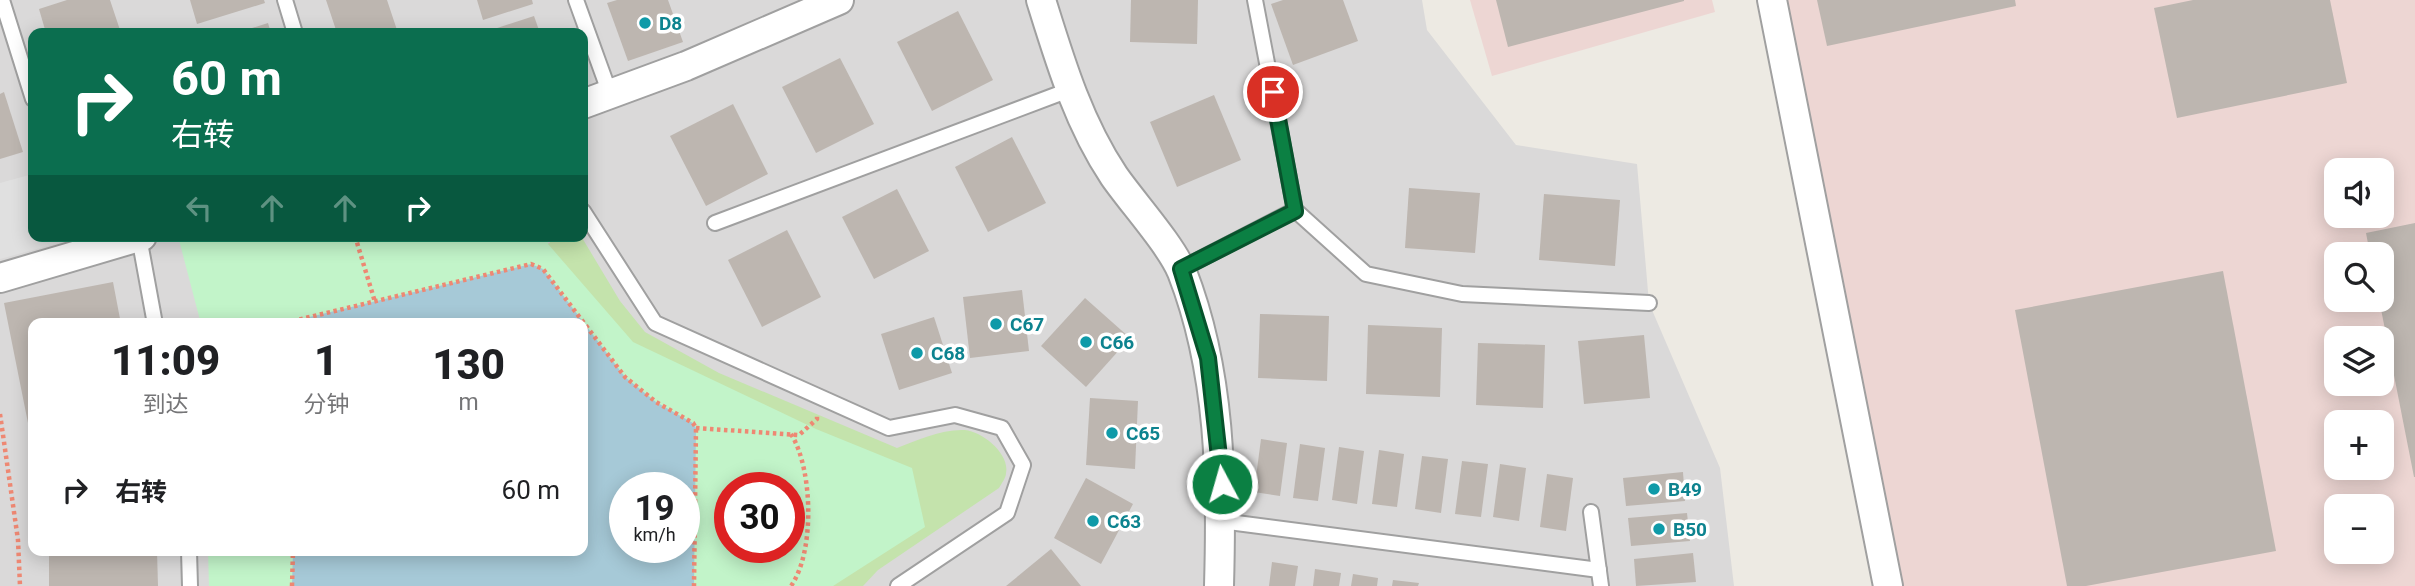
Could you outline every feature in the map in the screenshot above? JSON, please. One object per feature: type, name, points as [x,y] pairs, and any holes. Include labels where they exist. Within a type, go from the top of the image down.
[{"type":"street","points":[[588,102],[686,66],[839,0]]},
{"type":"street","points":[[1041,0],[1069,90],[1112,174],[1181,269],[1208,358],[1222,484],[1219,586]]},
{"type":"street","points":[[1772,0],[1888,586]]},
{"type":"street","points":[[0,278],[79,245],[102,242]]},
{"type":"lane","points":[[2,0],[28,83]]},
{"type":"lane","points":[[285,0],[293,28]]},
{"type":"lane","points":[[576,0],[586,28]]},
{"type":"lane","points":[[1255,0],[1295,211],[1366,274],[1462,293],[1648,303]]},
{"type":"lane","points":[[588,33],[610,94]]},
{"type":"lane","points":[[715,223],[1069,90]]},
{"type":"lane","points":[[1181,269],[1295,211]]},
{"type":"lane","points":[[588,219],[655,323],[889,428],[955,415],[1002,428],[1023,465],[1007,513],[898,586]]},
{"type":"lane","points":[[142,242],[154,318]]},
{"type":"lane","points":[[1591,512],[1601,586]]},
{"type":"lane","points":[[1221,521],[1599,570]]},
{"type":"lane","points":[[189,556],[190,586]]},
{"type":"path","points":[[357,242],[375,302]]},
{"type":"path","points":[[307,318],[531,264],[543,269],[580,318]]},
{"type":"path","points":[[588,328],[625,377],[656,402],[693,423],[696,428],[694,586]]},
{"type":"path","points":[[696,428],[799,435],[817,419],[818,394]]},
{"type":"path","points":[[0,414],[18,540],[20,586]]},
{"type":"path","points":[[791,434],[800,448],[810,506],[798,576],[791,586]]},
{"type":"path","points":[[292,586],[293,556]]},
{"type":"shaded area","points":[[0,0],[1422,0],[1427,30],[1516,145],[1637,164],[1649,303],[1720,468],[1734,586],[0,586]]},
{"type":"shaded area","points":[[1470,0],[1712,0],[1715,12],[1492,76]]},
{"type":"shaded area","points":[[1772,0],[2415,0],[2415,586],[1888,586]]},
{"type":"shaded area","points":[[28,175],[28,242],[62,242],[0,259],[0,183]]},
{"type":"green space","points":[[180,242],[548,242],[633,342],[816,429],[912,468],[925,527],[833,586],[209,586],[208,556],[588,556],[588,318],[199,318]]},
{"type":"green space","points":[[550,242],[585,242],[620,301],[645,332],[719,373],[897,448],[938,433],[956,430],[972,432],[987,439],[1000,452],[1006,466],[1006,475],[999,488],[878,570],[863,586],[700,586],[703,420],[534,248]]},
{"type":"water","points":[[531,264],[543,269],[580,318],[305,318]]},
{"type":"water","points":[[588,328],[625,377],[656,402],[693,423],[696,428],[695,472],[609,472],[609,563],[694,563],[694,586],[292,586],[293,556],[588,556]]},
{"type":"building","points":[[67,0],[110,0],[119,28],[45,28],[39,9]]},
{"type":"building","points":[[190,0],[264,0],[265,3],[197,24]]},
{"type":"building","points":[[326,0],[387,0],[396,28],[335,28]]},
{"type":"building","points":[[477,0],[532,0],[533,4],[483,20]]},
{"type":"building","name":"D8","points":[[617,0],[668,0],[683,42],[628,61],[607,3]]},
{"type":"building","points":[[1131,0],[1198,0],[1197,44],[1130,42]]},
{"type":"building","points":[[1283,0],[1343,0],[1358,41],[1293,65],[1271,4]]},
{"type":"building","points":[[1496,0],[1684,0],[1684,1],[1508,47]]},
{"type":"building","points":[[1817,0],[2015,0],[2016,6],[1827,46]]},
{"type":"building","points":[[2193,0],[2330,0],[2347,83],[2177,118],[2154,8]]},
{"type":"building","points":[[958,11],[993,80],[932,111],[897,42]]},
{"type":"building","points":[[534,16],[538,28],[497,28]]},
{"type":"building","points":[[268,23],[270,28],[252,28]]},
{"type":"building","points":[[840,58],[874,124],[816,153],[782,87]]},
{"type":"building","points":[[4,92],[23,152],[0,159],[0,94]]},
{"type":"building","points":[[1214,95],[1241,160],[1177,187],[1150,122]]},
{"type":"building","points":[[733,104],[768,174],[706,206],[670,136]]},
{"type":"building","points":[[1012,137],[1046,203],[988,232],[955,167]]},
{"type":"building","points":[[1409,188],[1480,193],[1475,253],[1405,248]]},
{"type":"building","points":[[897,189],[929,251],[874,279],[842,217]]},
{"type":"building","points":[[1544,194],[1620,200],[1615,266],[1539,260]]},
{"type":"building","points":[[2415,223],[2415,477],[2394,375],[2394,326],[2384,326],[2382,312],[2394,312],[2394,242],[2368,242],[2366,233]]},
{"type":"building","points":[[787,230],[821,297],[762,327],[728,260]]},
{"type":"building","points":[[2223,271],[2276,551],[2086,586],[2067,586],[2015,310]]},
{"type":"building","points":[[113,282],[120,318],[28,318],[28,423],[4,303]]},
{"type":"building","name":"C67","points":[[1022,290],[1029,351],[970,358],[963,297]]},
{"type":"building","name":"C66","points":[[1085,298],[1130,338],[1086,387],[1041,346]]},
{"type":"building","points":[[1260,314],[1329,316],[1327,381],[1258,378]]},
{"type":"building","name":"C68","points":[[934,317],[952,373],[899,390],[881,334]]},
{"type":"building","points":[[1368,325],[1442,328],[1440,397],[1366,394]]},
{"type":"building","points":[[1644,335],[1650,398],[1584,404],[1578,341]]},
{"type":"building","points":[[1478,343],[1545,345],[1543,408],[1476,405]]},
{"type":"building","name":"C65","points":[[1090,398],[1138,401],[1135,469],[1086,465]]},
{"type":"building","points":[[1261,439],[1287,443],[1280,496],[1254,492]]},
{"type":"building","points":[[1300,444],[1325,448],[1318,501],[1293,498]]},
{"type":"building","points":[[1339,447],[1364,451],[1357,504],[1332,500]]},
{"type":"building","points":[[1379,450],[1404,454],[1397,507],[1372,504]]},
{"type":"building","points":[[1422,456],[1448,459],[1441,513],[1415,509]]},
{"type":"building","points":[[1462,461],[1488,464],[1481,517],[1455,514]]},
{"type":"building","points":[[1500,464],[1526,468],[1519,521],[1493,517]]},
{"type":"building","name":"B49","points":[[1683,472],[1685,501],[1626,506],[1623,478]]},
{"type":"building","points":[[1547,474],[1573,478],[1566,531],[1540,527]]},
{"type":"building","name":"C63","points":[[1086,478],[1133,504],[1101,564],[1054,538]]},
{"type":"building","name":"B50","points":[[1687,513],[1690,541],[1631,546],[1628,518]]},
{"type":"building","points":[[1051,549],[1081,586],[1006,586]]},
{"type":"building","points":[[1693,553],[1696,582],[1636,586],[1634,559]]},
{"type":"building","points":[[49,556],[157,556],[158,586],[49,586]]},
{"type":"building","points":[[1272,562],[1298,566],[1295,586],[1269,586]]},
{"type":"building","points":[[1315,569],[1341,573],[1339,586],[1313,586]]},
{"type":"building","points":[[1353,574],[1378,578],[1377,586],[1351,586]]},
{"type":"building","points":[[1393,580],[1419,583],[1418,586],[1392,586]]},
{"type":"place","name":"D8","points":[[645,23]]},
{"type":"place","name":"C67","points":[[996,324]]},
{"type":"place","name":"C66","points":[[1086,342]]},
{"type":"place","name":"C68","points":[[917,353]]},
{"type":"place","name":"C65","points":[[1112,433]]},
{"type":"place","name":"B49","points":[[1654,489]]},
{"type":"place","name":"C63","points":[[1093,521]]},
{"type":"place","name":"B50","points":[[1659,529]]},
{"type":"route","points":[[1222,484],[1208,358],[1181,269],[1295,211],[1273,92]]}]
